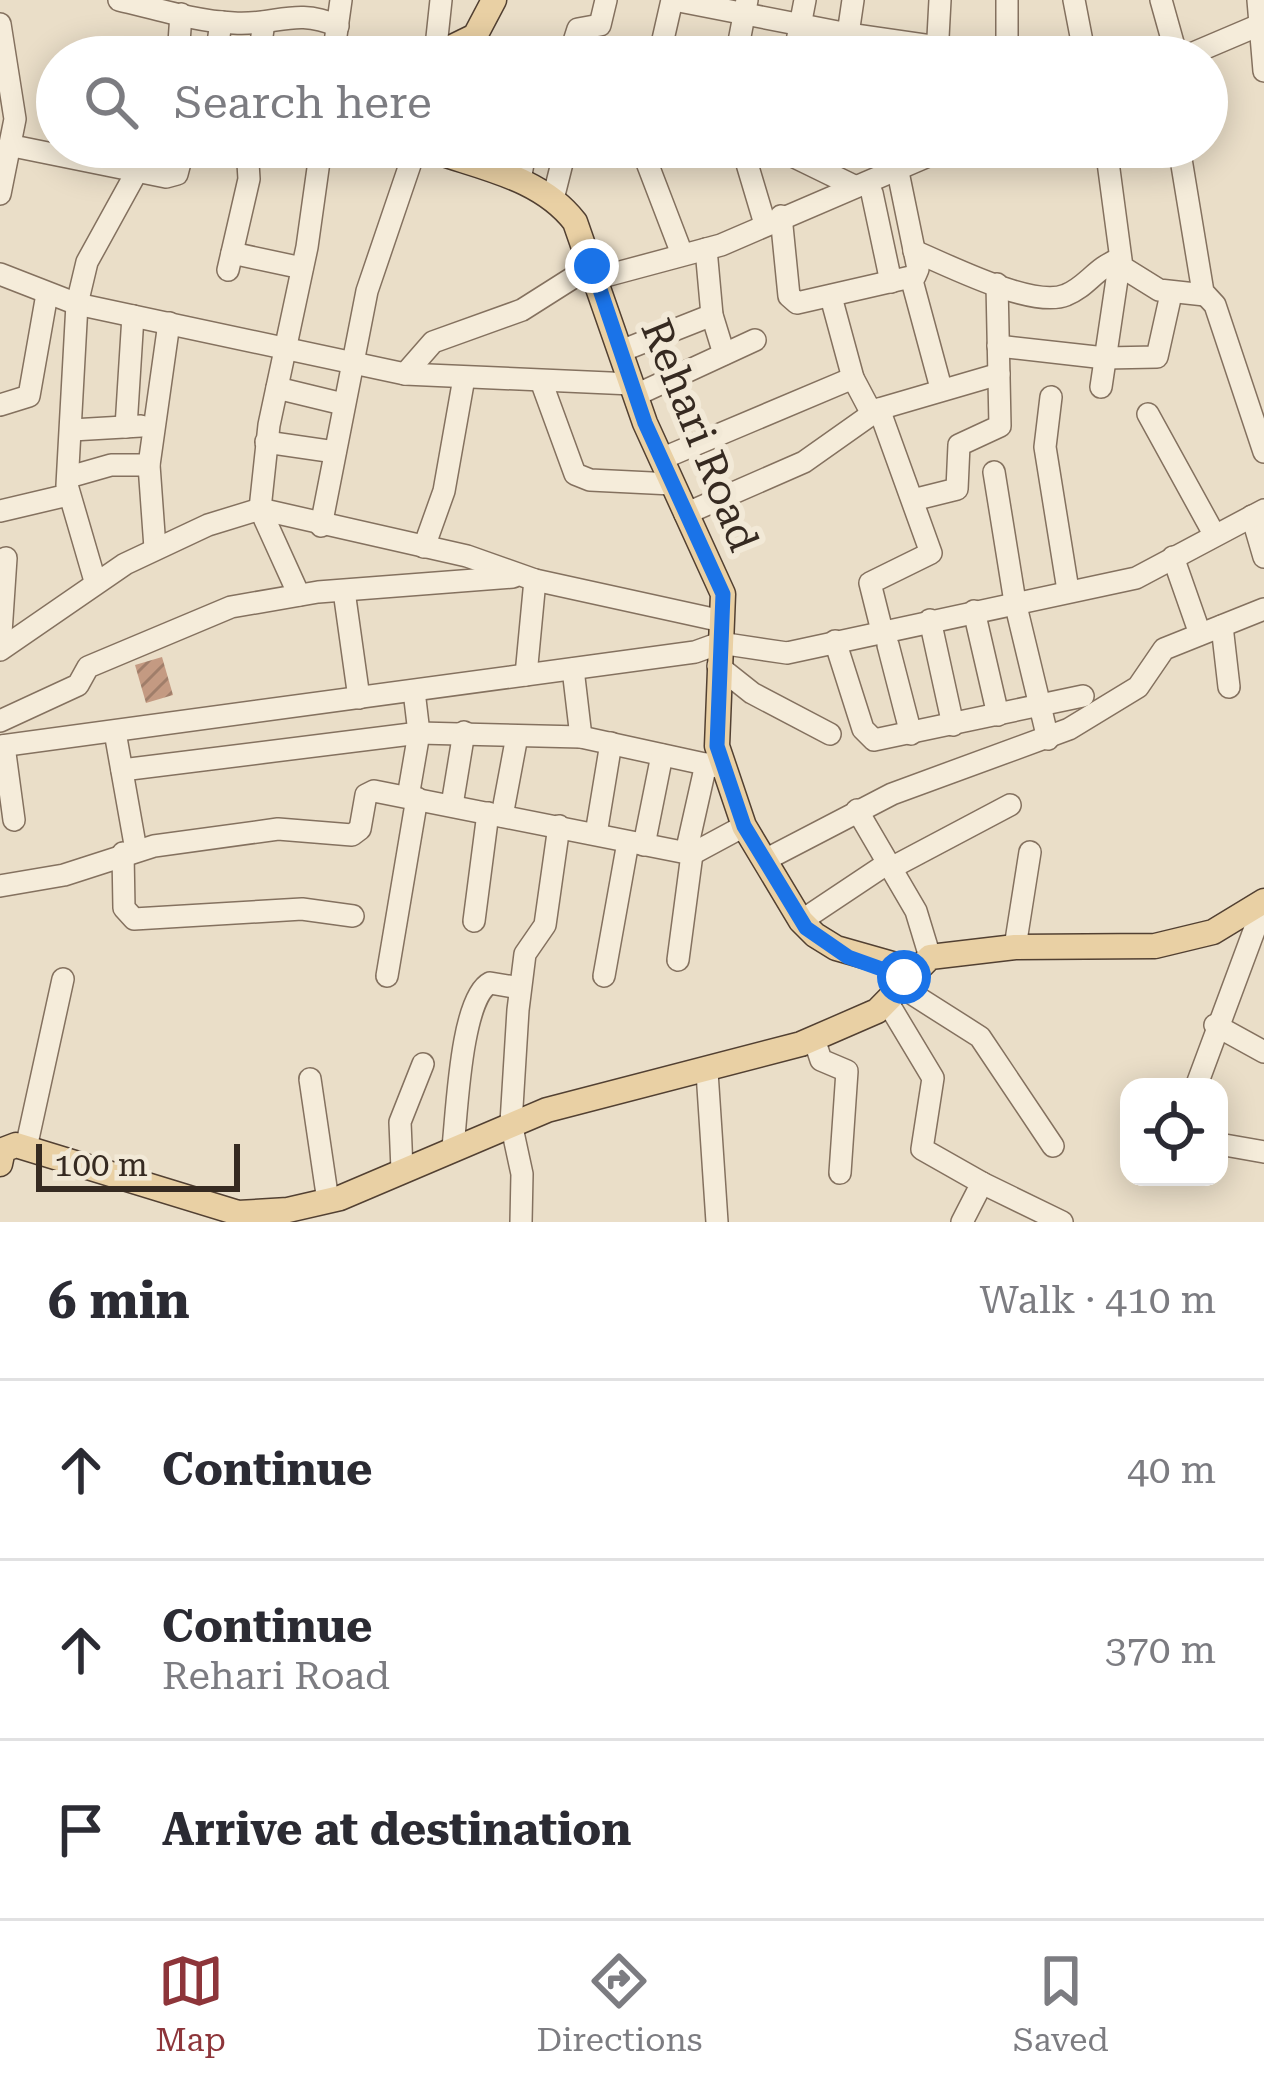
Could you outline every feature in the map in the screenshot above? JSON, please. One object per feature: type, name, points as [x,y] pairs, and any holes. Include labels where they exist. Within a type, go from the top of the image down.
[{"type":"main road","points":[[475,36],[494,0]]},
{"type":"main road","name":"Rehari Road","points":[[484,168],[520,180],[553,199],[575,223],[661,459],[723,594],[714,766],[744,826],[800,921],[836,948],[910,980]]},
{"type":"main road","points":[[0,1164],[7,1147],[26,1148],[208,1214],[250,1218],[328,1201],[512,1123],[814,1039],[910,980],[1015,947],[1155,946],[1213,932],[1264,903]]},
{"type":"street","points":[[119,0],[221,22],[264,22],[310,14],[338,26]]},
{"type":"street","points":[[336,36],[341,0]]},
{"type":"street","points":[[437,36],[441,0]]},
{"type":"street","points":[[576,36],[578,29],[598,28],[606,0]]},
{"type":"street","points":[[664,36],[673,0],[746,7],[801,27],[858,36]]},
{"type":"street","points":[[799,36],[805,0]]},
{"type":"street","points":[[848,34],[853,0]]},
{"type":"street","points":[[939,36],[940,0]]},
{"type":"street","points":[[1007,0],[1007,36]]},
{"type":"street","points":[[1074,0],[1081,36]]},
{"type":"street","points":[[1161,0],[1173,36]]},
{"type":"street","points":[[1258,0],[1264,71]]},
{"type":"street","points":[[179,36],[181,14]]},
{"type":"street","points":[[219,36],[221,22]]},
{"type":"street","points":[[262,36],[264,22]]},
{"type":"street","points":[[1228,37],[1261,23]]},
{"type":"street","points":[[0,24],[13,82],[13,146],[0,194]]},
{"type":"street","points":[[13,146],[36,151]]},
{"type":"street","points":[[117,168],[172,177],[180,168]]},
{"type":"street","points":[[248,168],[230,261],[302,268]]},
{"type":"street","points":[[299,595],[260,508],[266,442],[318,168]]},
{"type":"street","points":[[320,526],[367,291],[412,168]]},
{"type":"street","points":[[520,180],[522,168]]},
{"type":"street","points":[[553,199],[561,168]]},
{"type":"street","points":[[649,168],[682,254]]},
{"type":"street","points":[[753,168],[779,217],[789,296],[804,304],[918,273],[899,175]]},
{"type":"street","points":[[832,168],[862,189],[941,388]]},
{"type":"street","points":[[405,374],[433,342],[522,310],[595,272],[706,249],[909,168]]},
{"type":"street","points":[[1101,387],[1120,259],[1109,168]]},
{"type":"street","points":[[1183,168],[1205,295],[1215,305],[1264,452]]},
{"type":"street","points":[[95,581],[69,486],[77,304],[87,262],[136,172]]},
{"type":"street","points":[[706,249],[712,315],[724,354]]},
{"type":"street","points":[[914,251],[997,284],[1054,298],[1072,292],[1098,267],[1120,259]]},
{"type":"street","points":[[1120,259],[1137,281],[1171,293],[1205,295]]},
{"type":"street","points":[[0,274],[77,304],[405,374],[634,389],[754,340]]},
{"type":"street","points":[[913,500],[961,487],[959,445],[1000,426],[997,284]]},
{"type":"street","points":[[998,346],[1105,358],[1157,357],[1171,293]]},
{"type":"street","points":[[0,405],[29,396],[47,294]]},
{"type":"street","points":[[831,297],[853,378],[875,411],[932,554],[870,583],[911,734]]},
{"type":"street","points":[[621,351],[712,315]]},
{"type":"street","points":[[126,427],[133,316]]},
{"type":"street","points":[[155,548],[149,465],[169,323]]},
{"type":"street","points":[[685,514],[804,462],[875,411],[999,374]]},
{"type":"street","points":[[424,547],[449,470],[464,378]]},
{"type":"street","points":[[661,459],[853,378]]},
{"type":"street","points":[[541,381],[575,474],[590,480],[672,484]]},
{"type":"street","points":[[277,388],[343,404]]},
{"type":"street","points":[[1052,397],[1045,447],[1068,590]]},
{"type":"street","points":[[1148,414],[1214,535]]},
{"type":"street","points":[[72,430],[153,426]]},
{"type":"street","points":[[266,442],[335,452]]},
{"type":"street","points":[[0,512],[111,465],[149,465]]},
{"type":"street","points":[[994,472],[1015,602],[1048,740]]},
{"type":"street","points":[[0,649],[95,581],[155,548],[260,508],[320,526],[424,547],[720,643],[776,653],[836,641],[885,638],[930,620],[1129,580],[1258,513],[1264,557]]},
{"type":"street","points":[[1173,556],[1211,630],[1229,687]]},
{"type":"street","points":[[0,649],[6,558]]},
{"type":"street","points":[[0,721],[78,686],[88,667],[173,627],[231,607],[299,595],[528,578]]},
{"type":"street","points":[[526,675],[528,578]]},
{"type":"street","points":[[344,592],[359,698]]},
{"type":"street","points":[[764,860],[857,810],[1048,740],[1138,687],[1164,649],[1264,609]]},
{"type":"street","points":[[974,611],[998,715]]},
{"type":"street","points":[[930,620],[953,725]]},
{"type":"street","points":[[836,641],[867,736],[882,741],[1083,696]]},
{"type":"street","points":[[14,820],[2,746],[695,652],[720,643]]},
{"type":"street","points":[[720,643],[752,693],[830,734]]},
{"type":"street","points":[[573,669],[581,737]]},
{"type":"street","points":[[387,976],[419,733],[414,691]]},
{"type":"street","points":[[235,716],[238,756]]},
{"type":"street","points":[[115,732],[130,851],[124,908],[134,919],[302,909],[353,916]]},
{"type":"street","points":[[452,805],[464,732]]},
{"type":"street","points":[[122,770],[419,733],[464,732],[581,737],[714,766],[689,854],[678,960]]},
{"type":"street","points":[[475,921],[495,814],[517,736]]},
{"type":"street","points":[[596,834],[611,743]]},
{"type":"street","points":[[604,976],[662,754]]},
{"type":"street","points":[[0,886],[64,875],[130,851],[278,829],[352,836],[360,829],[369,792],[689,854],[744,826]]},
{"type":"street","points":[[800,921],[889,866],[1010,805]]},
{"type":"street","points":[[857,810],[916,911],[910,980],[933,1078],[922,1149],[928,1157],[1062,1222]]},
{"type":"street","points":[[521,1222],[522,1174],[512,1123],[520,988],[527,947],[544,929],[559,826]]},
{"type":"street","points":[[1015,947],[1030,852]]},
{"type":"street","points":[[1199,1078],[1264,903]]},
{"type":"street","points":[[26,1148],[63,979]]},
{"type":"street","points":[[910,980],[980,1036],[1053,1146]]},
{"type":"street","points":[[454,1147],[465,1045],[481,989],[490,982],[520,988]]},
{"type":"street","points":[[1215,1025],[1264,1052]]},
{"type":"street","points":[[814,1039],[821,1060],[848,1071],[840,1173]]},
{"type":"street","points":[[402,1170],[400,1121],[423,1064]]},
{"type":"street","points":[[707,1072],[717,1222]]},
{"type":"street","points":[[310,1079],[328,1201]]},
{"type":"street","points":[[1228,1146],[1264,1152]]},
{"type":"street","points":[[962,1222],[982,1183]]},
{"type":"building","points":[[162,657],[173,695],[146,703],[135,665]]},
{"type":"route","points":[[592,266],[645,423],[723,594],[717,746],[744,826],[806,928],[861,964],[904,977]]}]
